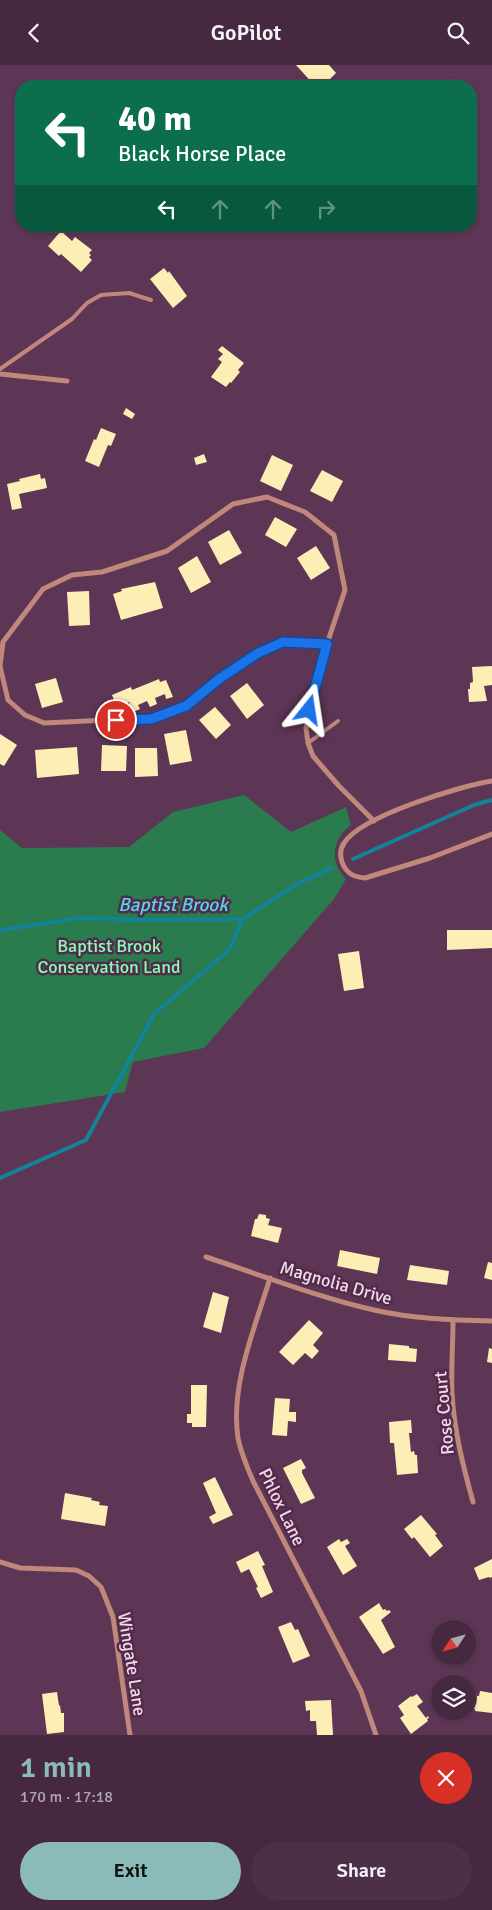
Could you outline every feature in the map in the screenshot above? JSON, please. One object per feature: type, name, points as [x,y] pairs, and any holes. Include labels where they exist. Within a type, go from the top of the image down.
[{"type":"street","points":[[0,374],[67,381]]},
{"type":"street","points":[[327,644],[283,642],[266,649],[219,679],[186,706],[151,719],[44,723],[25,715],[8,700],[0,667],[4,641],[43,589],[72,575],[102,572],[167,551],[233,504],[267,497],[304,512],[334,535],[345,590],[327,644],[309,710],[306,728],[308,743],[313,756],[339,786],[374,821]]},
{"type":"street","points":[[492,781],[467,785],[433,796],[374,821],[344,842],[341,850],[341,861],[346,871],[355,877],[365,878],[492,834]]},
{"type":"street","name":"Magnolia Drive","points":[[206,1257],[350,1304],[375,1310],[410,1316],[492,1321]]},
{"type":"street","name":"Phlox Lane","points":[[270,1278],[238,1386],[236,1411],[239,1440],[253,1481],[361,1691],[376,1735]]},
{"type":"street","name":"Rose Court","points":[[453,1320],[452,1391],[454,1415],[457,1441],[473,1502]]},
{"type":"street","name":"Wingate Lane","points":[[0,1562],[20,1568],[76,1570],[89,1576],[101,1587],[113,1617],[130,1735]]},
{"type":"lane","points":[[0,369],[72,319],[88,303],[100,295],[130,293],[151,300]]},
{"type":"lane","points":[[308,743],[338,721]]},
{"type":"green space","name":"Baptist Brook Conservation Land","points":[[244,795],[291,832],[346,807],[351,825],[340,837],[335,851],[335,858],[346,879],[334,899],[204,1048],[133,1062],[125,1092],[0,1112],[0,830],[22,848],[129,847],[173,812]]},
{"type":"building","points":[[296,65],[329,65],[336,73],[329,80],[310,80]]},
{"type":"building","points":[[62,232],[72,241],[75,237],[92,250],[89,253],[91,255],[89,257],[92,260],[81,272],[61,254],[59,256],[48,246]]},
{"type":"building","points":[[164,268],[168,273],[169,271],[187,296],[173,308],[150,279]]},
{"type":"building","points":[[222,346],[244,363],[238,370],[240,372],[226,387],[211,377],[222,362],[218,359],[223,354],[218,350]]},
{"type":"building","points":[[126,408],[135,414],[132,419],[123,414]]},
{"type":"building","points":[[101,428],[116,434],[111,446],[108,445],[99,467],[85,461]]},
{"type":"building","points":[[204,454],[207,462],[196,465],[194,458]]},
{"type":"building","points":[[272,455],[293,465],[281,491],[260,481]]},
{"type":"building","points":[[322,470],[343,481],[332,502],[310,491]]},
{"type":"building","points":[[40,474],[41,479],[45,478],[47,488],[19,494],[22,508],[12,510],[7,484]]},
{"type":"building","points":[[275,517],[297,529],[286,547],[265,535]]},
{"type":"building","points":[[229,530],[242,553],[220,565],[208,542]]},
{"type":"building","points":[[316,546],[330,568],[311,580],[297,558]]},
{"type":"building","points":[[197,556],[211,582],[191,593],[178,568]]},
{"type":"building","points":[[155,582],[163,608],[121,620],[113,594],[122,591],[121,589]]},
{"type":"building","points":[[89,591],[90,625],[69,626],[67,592]]},
{"type":"building","points":[[492,666],[492,685],[484,686],[487,701],[469,702],[468,689],[470,689],[470,683],[473,682],[472,667]]},
{"type":"building","points":[[56,678],[63,702],[42,708],[35,684]]},
{"type":"building","points":[[159,679],[160,682],[166,680],[173,697],[166,699],[165,694],[155,698],[157,704],[150,707],[147,701],[138,705],[140,709],[133,712],[129,702],[117,707],[112,695],[131,687],[132,690]]},
{"type":"building","points":[[247,683],[264,705],[247,719],[230,696]]},
{"type":"building","points":[[215,707],[231,725],[216,739],[199,720]]},
{"type":"building","points":[[186,730],[192,761],[170,765],[164,734]]},
{"type":"building","points":[[0,734],[17,745],[4,766],[0,764]]},
{"type":"building","points":[[102,745],[127,746],[126,771],[101,771]]},
{"type":"building","points":[[77,747],[79,774],[37,778],[35,750]]},
{"type":"building","points":[[135,748],[157,748],[158,776],[135,777]]},
{"type":"building","points":[[447,930],[492,930],[492,948],[447,950]]},
{"type":"building","points":[[359,951],[364,988],[344,991],[338,954]]},
{"type":"building","points":[[259,1214],[266,1215],[266,1218],[270,1219],[268,1225],[282,1228],[278,1243],[251,1236],[255,1219],[257,1219]]},
{"type":"building","points":[[340,1250],[380,1258],[377,1274],[337,1266]]},
{"type":"building","points":[[488,1262],[492,1263],[492,1280],[484,1278]]},
{"type":"building","points":[[410,1265],[449,1271],[447,1285],[407,1280]]},
{"type":"building","points":[[213,1292],[229,1297],[221,1333],[203,1327]]},
{"type":"building","points":[[309,1320],[323,1333],[313,1345],[319,1351],[312,1359],[305,1353],[293,1365],[279,1352]]},
{"type":"building","points":[[389,1344],[409,1346],[409,1348],[417,1349],[416,1362],[388,1360]]},
{"type":"building","points":[[489,1348],[492,1349],[492,1363],[487,1362]]},
{"type":"building","points":[[191,1385],[207,1385],[206,1427],[192,1427],[192,1423],[187,1423],[187,1414],[191,1414]]},
{"type":"building","points":[[275,1398],[290,1399],[289,1412],[296,1412],[296,1422],[288,1421],[287,1436],[272,1435]]},
{"type":"building","points":[[411,1420],[412,1433],[409,1433],[411,1452],[414,1451],[415,1455],[417,1455],[418,1473],[397,1475],[394,1443],[390,1443],[389,1422]]},
{"type":"building","points":[[301,1459],[306,1468],[302,1470],[302,1473],[315,1498],[301,1504],[283,1468]]},
{"type":"building","points":[[215,1477],[233,1515],[213,1524],[209,1517],[216,1513],[203,1483]]},
{"type":"building","points":[[65,1493],[92,1498],[91,1500],[100,1502],[99,1505],[108,1506],[105,1526],[61,1519]]},
{"type":"building","points":[[421,1515],[437,1534],[435,1535],[443,1546],[430,1557],[414,1537],[412,1539],[404,1529]]},
{"type":"building","points":[[339,1539],[341,1542],[347,1539],[350,1543],[345,1546],[357,1566],[343,1575],[327,1547]]},
{"type":"building","points":[[258,1551],[265,1565],[262,1566],[273,1592],[261,1598],[249,1569],[241,1573],[236,1562]]},
{"type":"building","points":[[492,1559],[492,1577],[479,1580],[474,1568]]},
{"type":"building","points":[[379,1603],[383,1610],[391,1612],[381,1620],[395,1647],[383,1654],[359,1617]]},
{"type":"building","points":[[291,1622],[295,1630],[298,1629],[310,1656],[293,1663],[278,1627]]},
{"type":"building","points":[[480,1691],[492,1693],[492,1713],[476,1711],[476,1696],[479,1696]]},
{"type":"building","points":[[57,1692],[61,1713],[64,1713],[64,1732],[47,1734],[42,1694]]},
{"type":"building","points":[[417,1694],[423,1702],[417,1706],[426,1718],[428,1716],[429,1718],[427,1719],[428,1721],[411,1734],[400,1718],[404,1715],[398,1706],[411,1696]]},
{"type":"building","points":[[331,1700],[333,1735],[317,1735],[316,1721],[310,1721],[310,1710],[306,1711],[305,1701]]},
{"type":"waterway","name":"Baptist Brook","points":[[353,859],[474,805],[492,800]]},
{"type":"waterway","name":"Baptist Brook","points":[[0,930],[81,918],[147,920],[243,919],[299,883],[332,868]]},
{"type":"waterway","points":[[0,1178],[86,1140],[154,1014],[229,950],[243,919]]},
{"type":"route","points":[[116,720],[151,719],[186,706],[219,679],[258,653],[283,642],[327,644],[309,710]]}]
